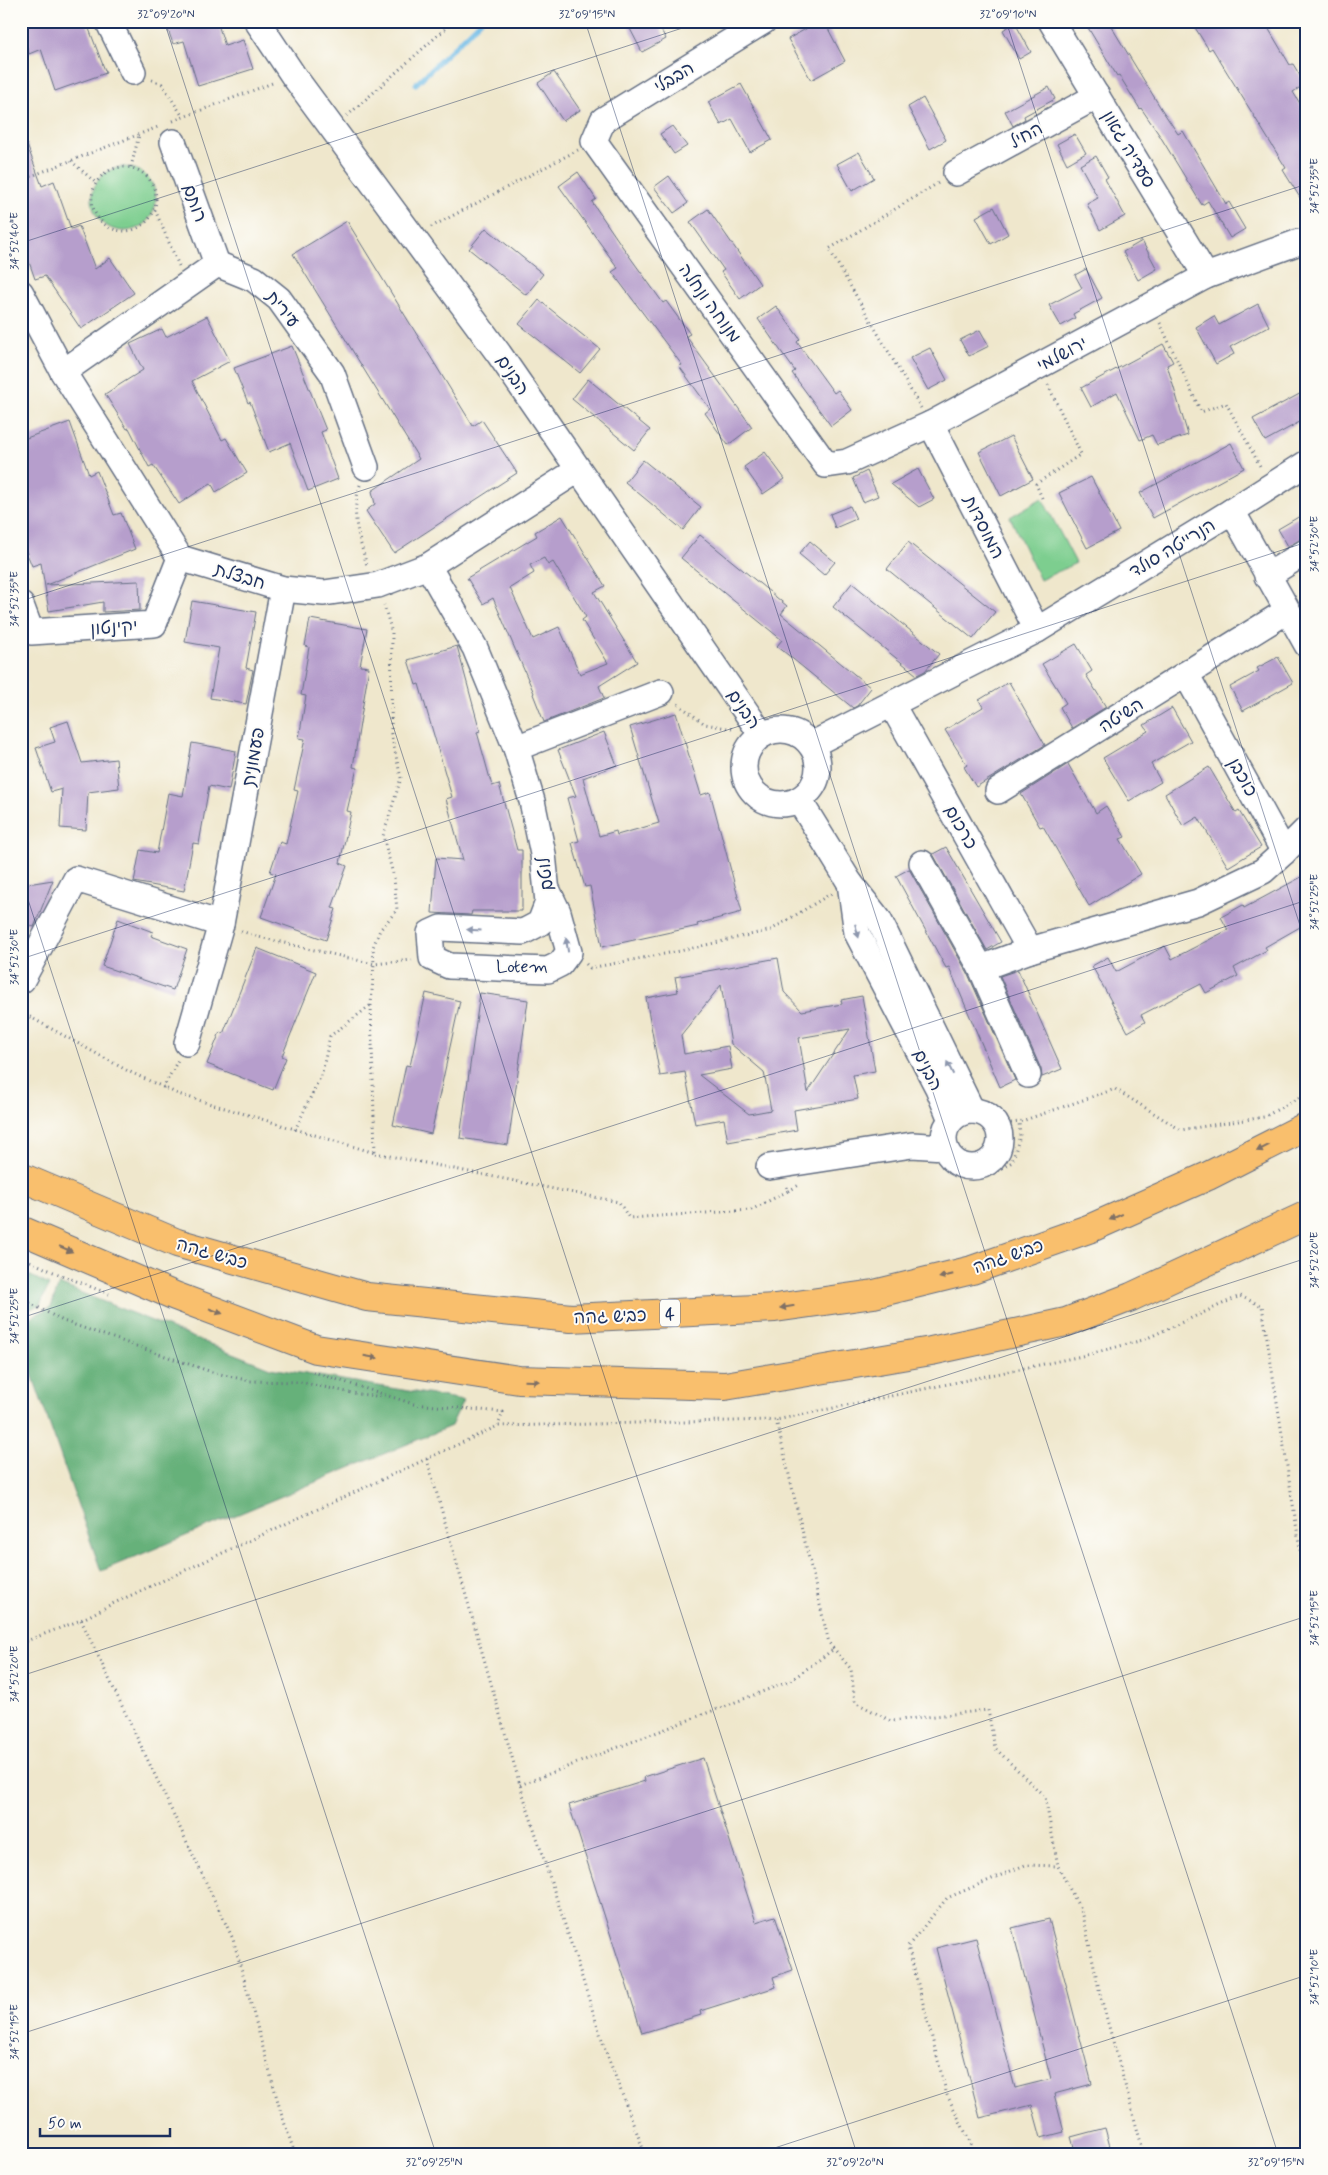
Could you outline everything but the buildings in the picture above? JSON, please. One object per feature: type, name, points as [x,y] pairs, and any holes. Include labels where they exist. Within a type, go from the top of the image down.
[{"type":"highway","name":"כביש גהה","points":[[21,1177],[176,1243],[366,1297],[571,1318],[775,1308],[874,1294],[972,1270],[1090,1228],[1208,1176],[1307,1126]]},
{"type":"highway","points":[[21,1230],[175,1296],[316,1349],[519,1380],[725,1386],[930,1351],[1066,1322],[1131,1297],[1307,1215]]},
{"type":"street","points":[[108,21],[133,72]]},
{"type":"street","name":"הבנים","points":[[257,21],[499,354],[762,735]]},
{"type":"street","name":"הבבלי","points":[[594,141],[603,120],[764,21]]},
{"type":"street","name":"סעדיה גאון","points":[[1052,21],[1206,276]]},
{"type":"street","name":"החיל","points":[[956,173],[1097,96]]},
{"type":"street","name":"מנוחה ונחלה","points":[[594,141],[826,465]]},
{"type":"street","name":"רותם","points":[[173,142],[217,264]]},
{"type":"street","name":"ירושלמי","points":[[826,465],[847,462],[931,424],[1206,276],[1300,242]]},
{"type":"street","points":[[63,372],[217,264]]},
{"type":"street","name":"עירית","points":[[217,264],[254,279],[280,299],[332,373],[366,467]]},
{"type":"street","points":[[22,295],[63,372],[180,558]]},
{"type":"street","name":"המוסדות","points":[[931,424],[1037,630]]},
{"type":"street","name":"הנרייטה סולד","points":[[1037,630],[1307,463]]},
{"type":"street","name":"חבצלת","points":[[180,558],[283,589],[324,593],[374,585],[428,566],[578,470]]},
{"type":"street","points":[[1232,511],[1307,646]]},
{"type":"street","points":[[1267,576],[1307,551]]},
{"type":"street","name":"יקינטון","points":[[21,605],[31,632],[154,624],[180,558]]},
{"type":"street","name":"לוטם","points":[[428,566],[475,648],[516,748],[532,801],[543,854],[548,902],[540,923],[523,932],[441,928],[430,933],[432,958]]},
{"type":"street","name":"פעמונית","points":[[186,1044],[221,924],[283,589]]},
{"type":"street","name":"השיטה","points":[[998,791],[1287,611]]},
{"type":"street","points":[[811,745],[1037,630]]},
{"type":"street","name":"כוכבן","points":[[1186,674],[1284,852]]},
{"type":"street","points":[[516,748],[661,692]]},
{"type":"street","name":"כרכום","points":[[892,704],[1030,950]]},
{"type":"street","points":[[772,731],[794,732],[811,745],[817,756],[816,782],[809,792],[799,800],[787,804],[774,804],[762,799],[750,786],[744,767],[746,755],[762,735],[772,731]]},
{"type":"street","name":"הבנים","points":[[799,800],[850,883],[857,933],[938,1088],[962,1115]]},
{"type":"street","points":[[981,968],[1030,950],[1198,902],[1263,871],[1307,829]]},
{"type":"street","points":[[922,863],[981,968],[1028,1075]]},
{"type":"street","points":[[22,980],[76,878],[221,924]]},
{"type":"street","name":"Lotem","points":[[432,958],[449,966],[548,970],[560,964],[569,952],[558,912],[547,889]]},
{"type":"street","points":[[982,1113],[996,1125],[1000,1144],[996,1153],[982,1166],[973,1168],[964,1166],[948,1156],[944,1147],[946,1128],[962,1115],[982,1113]]},
{"type":"street","points":[[773,1166],[912,1145],[944,1147]]},
{"type":"path","points":[[333,128],[454,21]]},
{"type":"path","points":[[133,72],[162,84],[183,117]]},
{"type":"path","points":[[131,167],[139,134]]},
{"type":"path","points":[[412,236],[594,141]]},
{"type":"path","points":[[71,161],[96,183]]},
{"type":"path","points":[[121,167],[131,167],[140,171],[149,178],[154,188],[156,198],[155,209],[150,219],[136,228],[120,231],[110,228],[96,213],[93,193],[96,183],[111,170],[121,167]]},
{"type":"path","points":[[931,424],[828,249],[956,173]]},
{"type":"path","points":[[155,209],[186,285]]},
{"type":"path","points":[[1152,306],[1202,412],[1226,403],[1271,487]]},
{"type":"path","points":[[1039,366],[1081,454],[1036,484],[1042,498]]},
{"type":"path","points":[[366,467],[358,493],[356,513],[357,536],[392,633],[391,734],[400,778],[383,836],[394,878],[397,910],[380,930],[373,947],[374,964],[371,1005],[375,1153]]},
{"type":"path","points":[[661,692],[705,724],[762,735]]},
{"type":"path","points":[[21,730],[25,752],[21,757]]},
{"type":"path","points":[[569,952],[590,968],[680,951],[771,930],[850,883]]},
{"type":"path","points":[[221,924],[259,937],[374,964],[432,958]]},
{"type":"path","points":[[295,1130],[322,1073],[330,1036],[371,1005]]},
{"type":"path","points":[[21,1012],[128,1071],[178,1094],[375,1153],[618,1202],[629,1218],[751,1210],[788,1191],[773,1166]]},
{"type":"path","points":[[163,1088],[186,1044]]},
{"type":"path","points":[[996,1125],[1019,1122],[1115,1089],[1181,1130],[1264,1116],[1307,1093]]},
{"type":"path","points":[[21,1643],[81,1620],[498,1426],[776,1420],[1143,1340],[1240,1296],[1262,1306],[1307,1594]]},
{"type":"path","points":[[21,1298],[62,1320],[212,1372],[250,1381],[300,1382],[352,1393],[393,1398]]},
{"type":"path","points":[[776,1420],[829,1643],[851,1669],[854,1702],[891,1721],[988,1710],[995,1748],[1045,1797],[1058,1866],[1083,1915],[1100,1994],[1144,2154]]},
{"type":"path","points":[[427,1459],[520,1785],[605,2050],[645,2154]]},
{"type":"path","points":[[81,1620],[233,1939],[281,2113],[295,2154]]},
{"type":"path","points":[[520,1785],[790,1680],[834,1649]]},
{"type":"path","points":[[976,2154],[947,2095],[908,1946],[947,1898],[1025,1865],[1058,1866]]},
{"type":"green space","points":[[124,167],[142,173],[150,181],[156,199],[150,217],[142,225],[124,231],[106,225],[98,217],[92,199],[98,181],[106,173]]},
{"type":"green space","points":[[1042,498],[1076,563],[1040,580],[1010,517]]},
{"type":"green space","points":[[21,1271],[49,1285],[40,1305],[21,1313]]},
{"type":"green space","points":[[59,1284],[270,1368],[463,1400],[451,1426],[101,1571],[21,1343],[21,1322],[51,1307]]},
{"type":"waterway","points":[[416,84],[481,21]]}]
